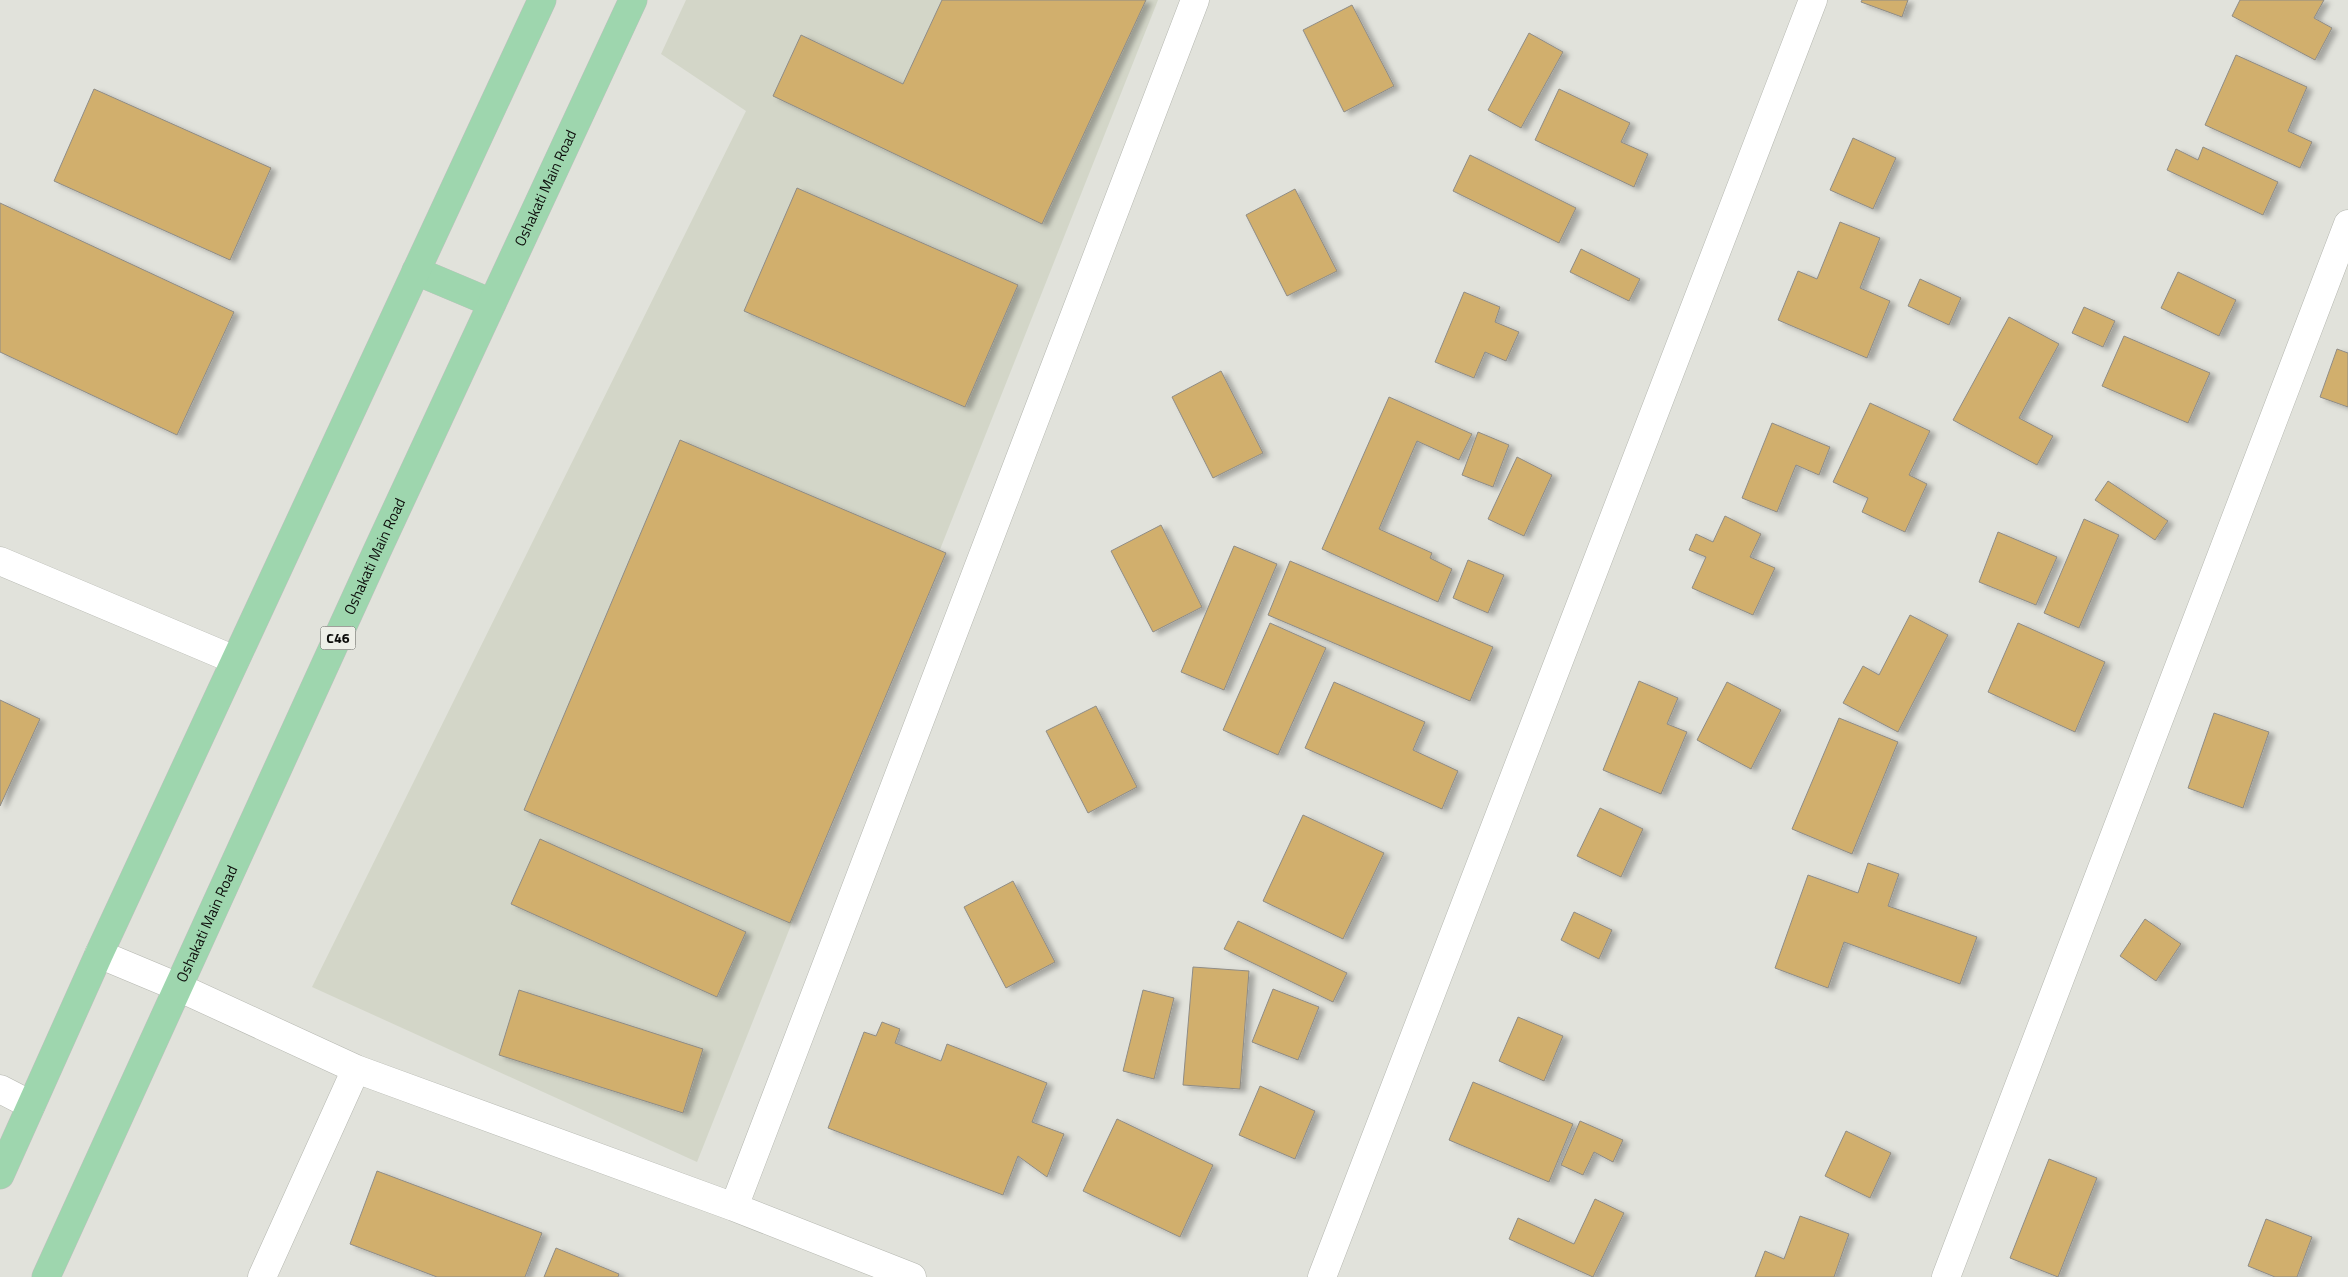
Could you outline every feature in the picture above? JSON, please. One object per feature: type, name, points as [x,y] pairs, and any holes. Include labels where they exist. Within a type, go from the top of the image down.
[{"type":"main road","points":[[0,1174],[99,954],[542,0]]},
{"type":"main road","name":"Oshakati Main Road","points":[[46,1277],[492,303],[633,0]]},
{"type":"main road","points":[[416,271],[492,303]]},
{"type":"street","points":[[734,1207],[1195,0]]},
{"type":"street","points":[[1322,1277],[1813,0]]},
{"type":"street","points":[[1946,1277],[2348,224]]},
{"type":"street","points":[[0,560],[235,660]]},
{"type":"street","points":[[99,954],[178,987],[356,1069],[734,1207],[912,1277]]},
{"type":"street","points":[[262,1277],[356,1069]]},
{"type":"street","points":[[0,1090],[31,1105]]},
{"type":"shaded area","points":[[686,0],[1158,0],[697,1162],[312,987],[746,111],[661,54]]},
{"type":"building","points":[[942,0],[1146,0],[1042,224],[773,96],[801,35],[903,84]]},
{"type":"building","points":[[1862,0],[1908,0],[1902,17],[1861,2]]},
{"type":"building","points":[[2240,0],[2324,0],[2314,18],[2332,28],[2315,60],[2232,16]]},
{"type":"building","points":[[1352,5],[1394,86],[1344,112],[1303,30]]},
{"type":"building","points":[[1529,33],[1563,52],[1521,128],[1488,110]]},
{"type":"building","points":[[2236,55],[2307,87],[2288,131],[2312,142],[2300,168],[2205,125]]},
{"type":"building","points":[[94,89],[271,168],[230,260],[54,181]]},
{"type":"building","points":[[1559,89],[1630,123],[1621,142],[1648,154],[1634,187],[1535,140]]},
{"type":"building","points":[[1853,138],[1896,158],[1873,209],[1830,190]]},
{"type":"building","points":[[2203,147],[2278,182],[2263,215],[2167,170],[2176,149],[2198,160]]},
{"type":"building","points":[[1470,155],[1576,208],[1559,243],[1453,191]]},
{"type":"building","points":[[797,188],[1018,285],[965,407],[744,311]]},
{"type":"building","points":[[1295,189],[1337,271],[1287,296],[1246,215]]},
{"type":"building","points":[[0,203],[234,312],[177,435],[0,352]]},
{"type":"building","points":[[1840,222],[1880,238],[1860,288],[1890,301],[1867,358],[1778,320],[1798,271],[1817,279]]},
{"type":"building","points":[[1581,249],[1640,279],[1629,301],[1570,272]]},
{"type":"building","points":[[2178,272],[2236,300],[2219,336],[2161,308]]},
{"type":"building","points":[[1920,279],[1961,298],[1949,325],[1908,306]]},
{"type":"building","points":[[1464,292],[1500,307],[1495,322],[1519,332],[1506,361],[1485,352],[1474,378],[1435,362]]},
{"type":"building","points":[[2084,307],[2115,321],[2103,347],[2072,333]]},
{"type":"building","points":[[2009,317],[2059,344],[2019,418],[2053,436],[2037,465],[1953,420]]},
{"type":"building","points":[[2124,336],[2210,373],[2188,423],[2102,386]]},
{"type":"building","points":[[2337,349],[2348,353],[2348,407],[2320,397]]},
{"type":"building","points":[[1221,371],[1263,453],[1213,478],[1172,397]]},
{"type":"building","points":[[1389,397],[1472,434],[1459,460],[1417,441],[1379,529],[1432,553],[1430,558],[1452,569],[1438,602],[1322,549]]},
{"type":"building","points":[[1870,403],[1930,431],[1909,475],[1927,484],[1905,532],[1862,512],[1868,498],[1833,482]]},
{"type":"building","points":[[1772,423],[1830,447],[1819,475],[1796,465],[1777,512],[1742,498]]},
{"type":"building","points":[[1478,432],[1509,445],[1493,487],[1462,475]]},
{"type":"building","points":[[680,440],[946,553],[790,923],[524,810]]},
{"type":"building","points":[[1517,457],[1552,475],[1524,536],[1488,519]]},
{"type":"building","points":[[2108,481],[2168,521],[2155,540],[2095,500]]},
{"type":"building","points":[[1725,516],[1761,534],[1750,557],[1775,568],[1753,615],[1692,588],[1706,557],[1689,550],[1696,534],[1713,542]]},
{"type":"building","points":[[2084,519],[2119,535],[2079,628],[2044,613]]},
{"type":"building","points":[[1161,525],[1202,607],[1153,632],[1111,551]]},
{"type":"building","points":[[1998,532],[2057,557],[2036,605],[1979,582]]},
{"type":"building","points":[[1234,546],[1277,564],[1224,690],[1181,672]]},
{"type":"building","points":[[1468,560],[1504,575],[1488,613],[1453,598]]},
{"type":"building","points":[[1290,561],[1493,647],[1470,701],[1268,615]]},
{"type":"building","points":[[1910,615],[1948,635],[1898,732],[1843,703],[1863,666],[1879,675]]},
{"type":"building","points":[[1270,623],[1326,648],[1278,755],[1223,730]]},
{"type":"building","points":[[2018,623],[2105,662],[2075,732],[1988,692]]},
{"type":"building","points":[[1639,681],[1678,698],[1667,724],[1687,732],[1661,794],[1603,770]]},
{"type":"building","points":[[1334,682],[1425,722],[1413,750],[1458,771],[1442,809],[1305,748]]},
{"type":"building","points":[[1727,682],[1781,710],[1751,769],[1697,740]]},
{"type":"building","points":[[0,700],[40,719],[0,806]]},
{"type":"building","points":[[1096,706],[1137,787],[1088,813],[1046,731]]},
{"type":"building","points":[[2214,713],[2269,732],[2243,808],[2188,788]]},
{"type":"building","points":[[1839,718],[1898,742],[1852,854],[1792,829]]},
{"type":"building","points":[[1600,808],[1643,829],[1621,877],[1577,856]]},
{"type":"building","points":[[1303,815],[1384,853],[1343,939],[1263,901]]},
{"type":"building","points":[[540,839],[746,932],[717,997],[511,904]]},
{"type":"building","points":[[1868,863],[1899,874],[1888,906],[1977,937],[1960,984],[1844,942],[1828,988],[1775,968],[1808,875],[1858,893]]},
{"type":"building","points":[[1013,881],[1055,962],[1006,988],[964,907]]},
{"type":"building","points":[[1574,912],[1612,930],[1599,959],[1561,940]]},
{"type":"building","points":[[2145,919],[2181,944],[2156,981],[2120,956]]},
{"type":"building","points":[[1238,921],[1347,973],[1333,1002],[1224,949]]},
{"type":"building","points":[[1193,967],[1249,971],[1240,1089],[1183,1085]]},
{"type":"building","points":[[1273,989],[1319,1007],[1298,1060],[1252,1042]]},
{"type":"building","points":[[519,990],[703,1049],[683,1113],[499,1055]]},
{"type":"building","points":[[1143,990],[1174,998],[1154,1079],[1123,1071]]},
{"type":"building","points":[[1518,1017],[1563,1036],[1544,1081],[1499,1061]]},
{"type":"building","points":[[882,1022],[900,1029],[895,1043],[941,1061],[947,1044],[1047,1083],[1032,1122],[1064,1134],[1047,1177],[1018,1156],[1003,1195],[828,1128],[864,1032],[876,1036]]},
{"type":"building","points":[[1473,1082],[1573,1124],[1549,1182],[1449,1140]]},
{"type":"building","points":[[1260,1086],[1315,1111],[1295,1159],[1239,1135]]},
{"type":"building","points":[[1117,1119],[1213,1165],[1180,1237],[1083,1191]]},
{"type":"building","points":[[1580,1121],[1623,1140],[1613,1162],[1594,1152],[1583,1175],[1561,1165]]},
{"type":"building","points":[[1846,1131],[1891,1153],[1870,1198],[1825,1176]]},
{"type":"building","points":[[2049,1159],[2097,1178],[2058,1277],[2010,1258]]},
{"type":"building","points":[[377,1171],[542,1233],[525,1277],[437,1277],[350,1244]]},
{"type":"building","points":[[1595,1199],[1624,1213],[1593,1277],[1509,1239],[1518,1218],[1574,1244]]},
{"type":"building","points":[[1800,1216],[1849,1234],[1834,1277],[1755,1277],[1765,1251],[1784,1259]]},
{"type":"building","points":[[2266,1219],[2312,1237],[2297,1277],[2275,1277],[2248,1266]]},
{"type":"building","points":[[556,1248],[619,1274],[618,1277],[544,1277]]}]
